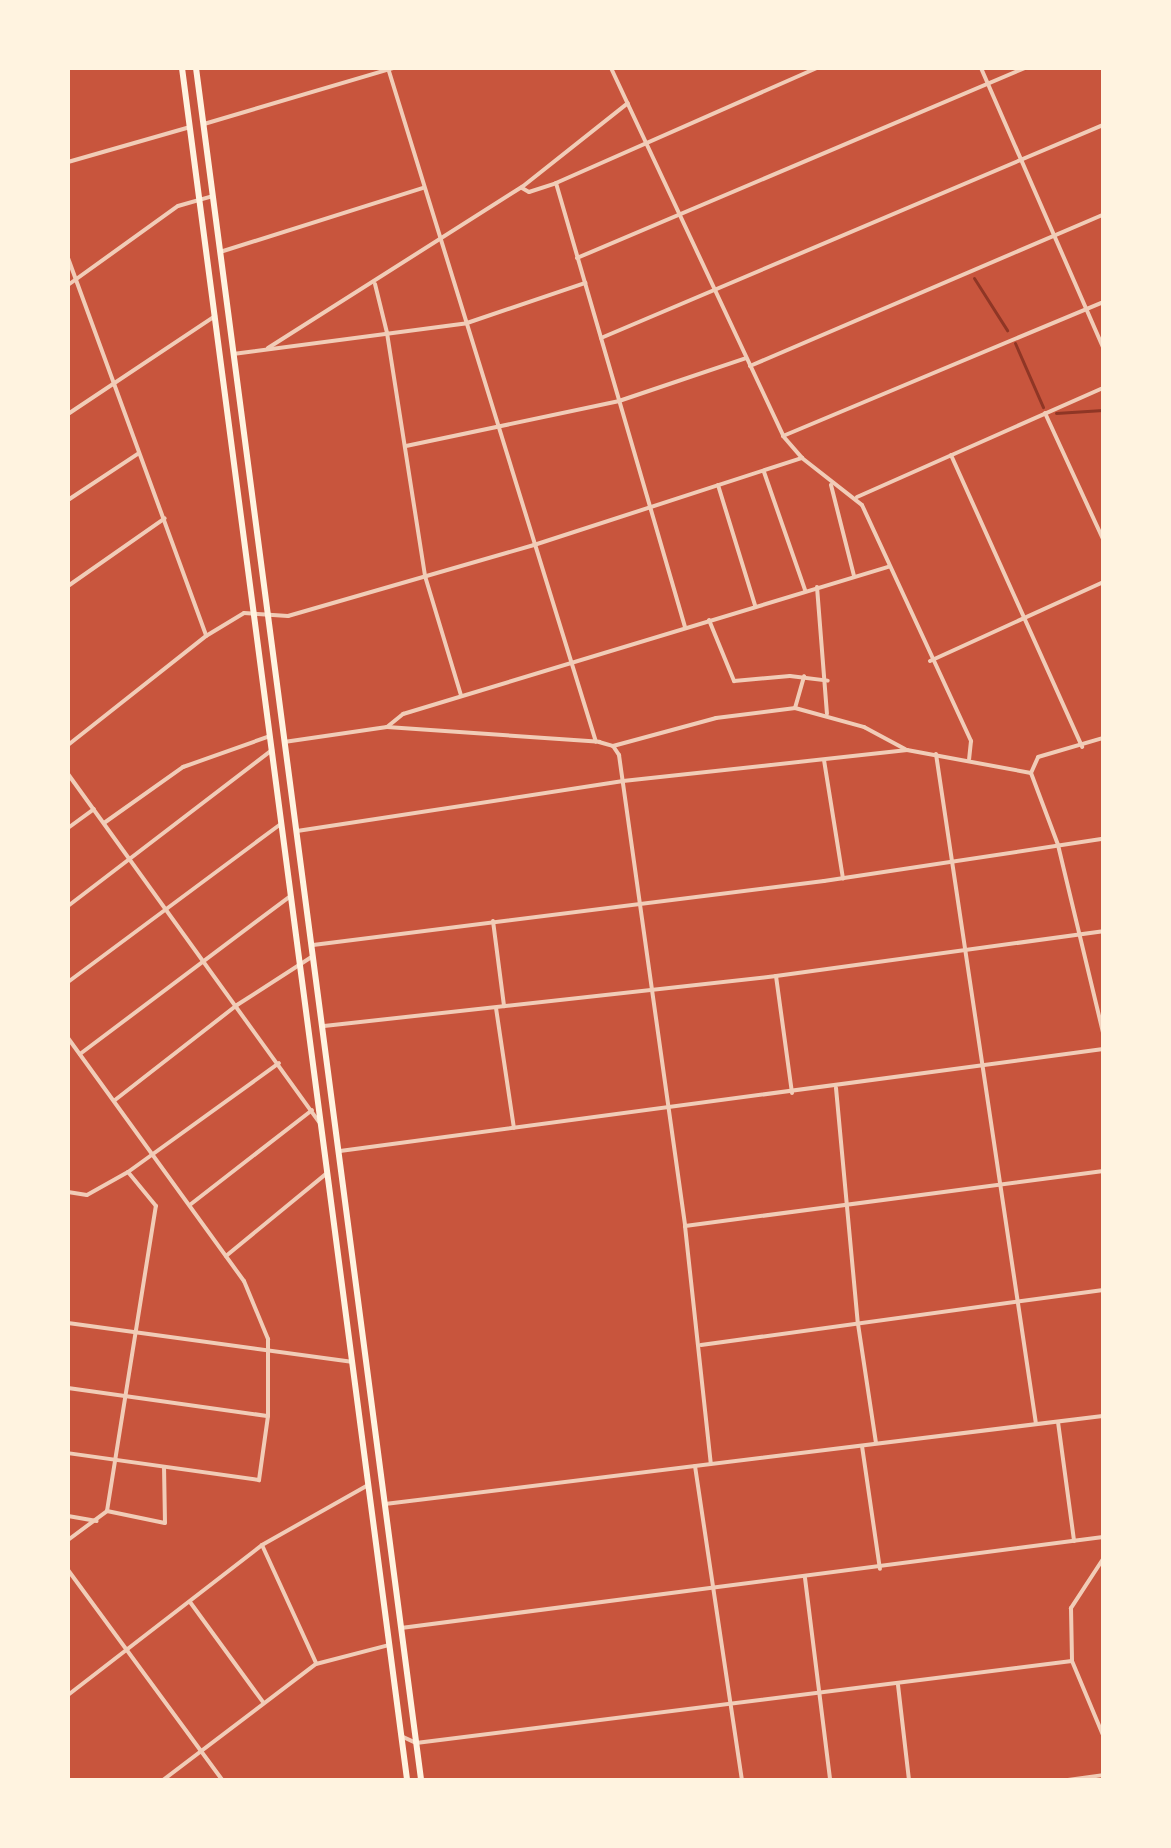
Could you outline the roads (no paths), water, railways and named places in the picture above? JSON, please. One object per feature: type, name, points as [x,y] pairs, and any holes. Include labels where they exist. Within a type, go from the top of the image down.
[{"type":"highway","points":[[182,68],[407,1780]]},
{"type":"highway","points":[[196,68],[421,1780]]},
{"type":"street","points":[[613,68],[783,436],[802,458],[830,482],[857,497],[930,661],[971,741],[969,759]]},
{"type":"street","points":[[522,187],[529,192],[556,183],[817,68]]},
{"type":"street","points":[[981,68],[1103,347]]},
{"type":"street","points":[[577,258],[1024,68]]},
{"type":"street","points":[[203,125],[390,69],[439,240],[596,742]]},
{"type":"street","points":[[268,348],[375,284],[522,187],[628,103]]},
{"type":"street","points":[[601,338],[716,292],[1103,125]]},
{"type":"street","points":[[68,162],[190,127]]},
{"type":"street","points":[[556,183],[685,627]]},
{"type":"street","points":[[220,252],[424,187]]},
{"type":"street","points":[[68,285],[158,220],[199,198],[212,196]]},
{"type":"street","points":[[750,366],[1103,215]]},
{"type":"street","points":[[68,258],[115,379],[206,636]]},
{"type":"street","points":[[233,354],[467,323],[585,283]]},
{"type":"street","points":[[375,284],[387,333],[425,576],[461,696]]},
{"type":"street","points":[[783,436],[1103,302]]},
{"type":"street","points":[[68,414],[115,379],[215,316]]},
{"type":"street","points":[[406,446],[499,429],[619,401],[746,358]]},
{"type":"street","points":[[857,497],[1103,388]]},
{"type":"street","points":[[1045,413],[1103,539]]},
{"type":"street","points":[[68,500],[139,453]]},
{"type":"street","points":[[951,455],[1082,747]]},
{"type":"street","points":[[68,745],[206,636],[252,612],[288,616],[534,545],[802,458]]},
{"type":"street","points":[[764,472],[805,590]]},
{"type":"street","points":[[830,482],[854,576]]},
{"type":"street","points":[[718,485],[755,605]]},
{"type":"street","points":[[68,586],[165,518]]},
{"type":"street","points":[[387,727],[403,714],[888,567]]},
{"type":"street","points":[[930,661],[1103,582]]},
{"type":"street","points":[[817,587],[828,681],[827,714]]},
{"type":"street","points":[[709,620],[734,681],[804,676],[828,681]]},
{"type":"street","points":[[795,708],[804,676]]},
{"type":"street","points":[[284,742],[387,727],[596,742],[613,746],[716,718],[795,708],[827,714],[907,750]]},
{"type":"street","points":[[104,823],[183,767],[270,736]]},
{"type":"street","points":[[1103,738],[1082,747],[1038,757],[1031,773],[1058,845],[1077,935],[1103,1033]]},
{"type":"street","points":[[613,746],[619,755],[641,903],[649,990],[700,1346],[711,1464]]},
{"type":"street","points":[[68,906],[272,750]]},
{"type":"street","points":[[296,831],[623,781],[907,750],[969,759],[1031,773]]},
{"type":"street","points":[[936,754],[968,950],[1036,1424]]},
{"type":"street","points":[[824,760],[843,878]]},
{"type":"street","points":[[68,774],[279,1063],[321,1126]]},
{"type":"street","points":[[68,828],[94,809]]},
{"type":"street","points":[[68,982],[282,823]]},
{"type":"street","points":[[313,945],[843,878],[1103,839]]},
{"type":"street","points":[[80,1054],[292,895]]},
{"type":"street","points":[[493,921],[504,1007]]},
{"type":"street","points":[[324,1026],[776,976],[1103,931]]},
{"type":"street","points":[[115,1100],[237,1005],[314,955]]},
{"type":"street","points":[[776,976],[792,1094]]},
{"type":"street","points":[[496,1008],[514,1129]]},
{"type":"street","points":[[68,1038],[191,1204],[263,1316],[268,1416],[262,1477],[256,1480],[68,1453]]},
{"type":"street","points":[[340,1151],[668,1111],[1103,1049]]},
{"type":"street","points":[[68,1192],[87,1195],[128,1172],[279,1063]]},
{"type":"street","points":[[836,1088],[858,1324],[876,1444]]},
{"type":"street","points":[[191,1204],[312,1110]]},
{"type":"street","points":[[685,1226],[1103,1171]]},
{"type":"street","points":[[68,1540],[107,1511],[118,1460],[156,1206],[128,1172]]},
{"type":"street","points":[[226,1256],[327,1173]]},
{"type":"street","points":[[700,1346],[1103,1290]]},
{"type":"street","points":[[68,1323],[353,1362]]},
{"type":"street","points":[[68,1388],[268,1416]]},
{"type":"street","points":[[385,1504],[1103,1416]]},
{"type":"street","points":[[1058,1422],[1074,1541]]},
{"type":"street","points":[[862,1446],[880,1569]]},
{"type":"street","points":[[695,1466],[742,1780]]},
{"type":"street","points":[[107,1511],[165,1523],[164,1467]]},
{"type":"street","points":[[68,1695],[262,1545],[368,1485]]},
{"type":"street","points":[[68,1516],[97,1521]]},
{"type":"street","points":[[401,1628],[880,1569],[1103,1537]]},
{"type":"street","points":[[262,1545],[316,1664]]},
{"type":"street","points":[[1103,1559],[1071,1608],[1072,1661],[1103,1735]]},
{"type":"street","points":[[68,1570],[222,1780]]},
{"type":"street","points":[[805,1578],[817,1695],[830,1780]]},
{"type":"street","points":[[190,1602],[263,1702]]},
{"type":"street","points":[[163,1780],[316,1664],[389,1645]]},
{"type":"street","points":[[401,1736],[416,1743],[1072,1661]]},
{"type":"street","points":[[898,1685],[909,1780]]},
{"type":"street","points":[[1068,1780],[1103,1775]]},
{"type":"waterway","points":[[974,278],[1007,330]]},
{"type":"waterway","points":[[1015,343],[1043,407]]},
{"type":"waterway","points":[[1056,413],[1103,410]]}]
